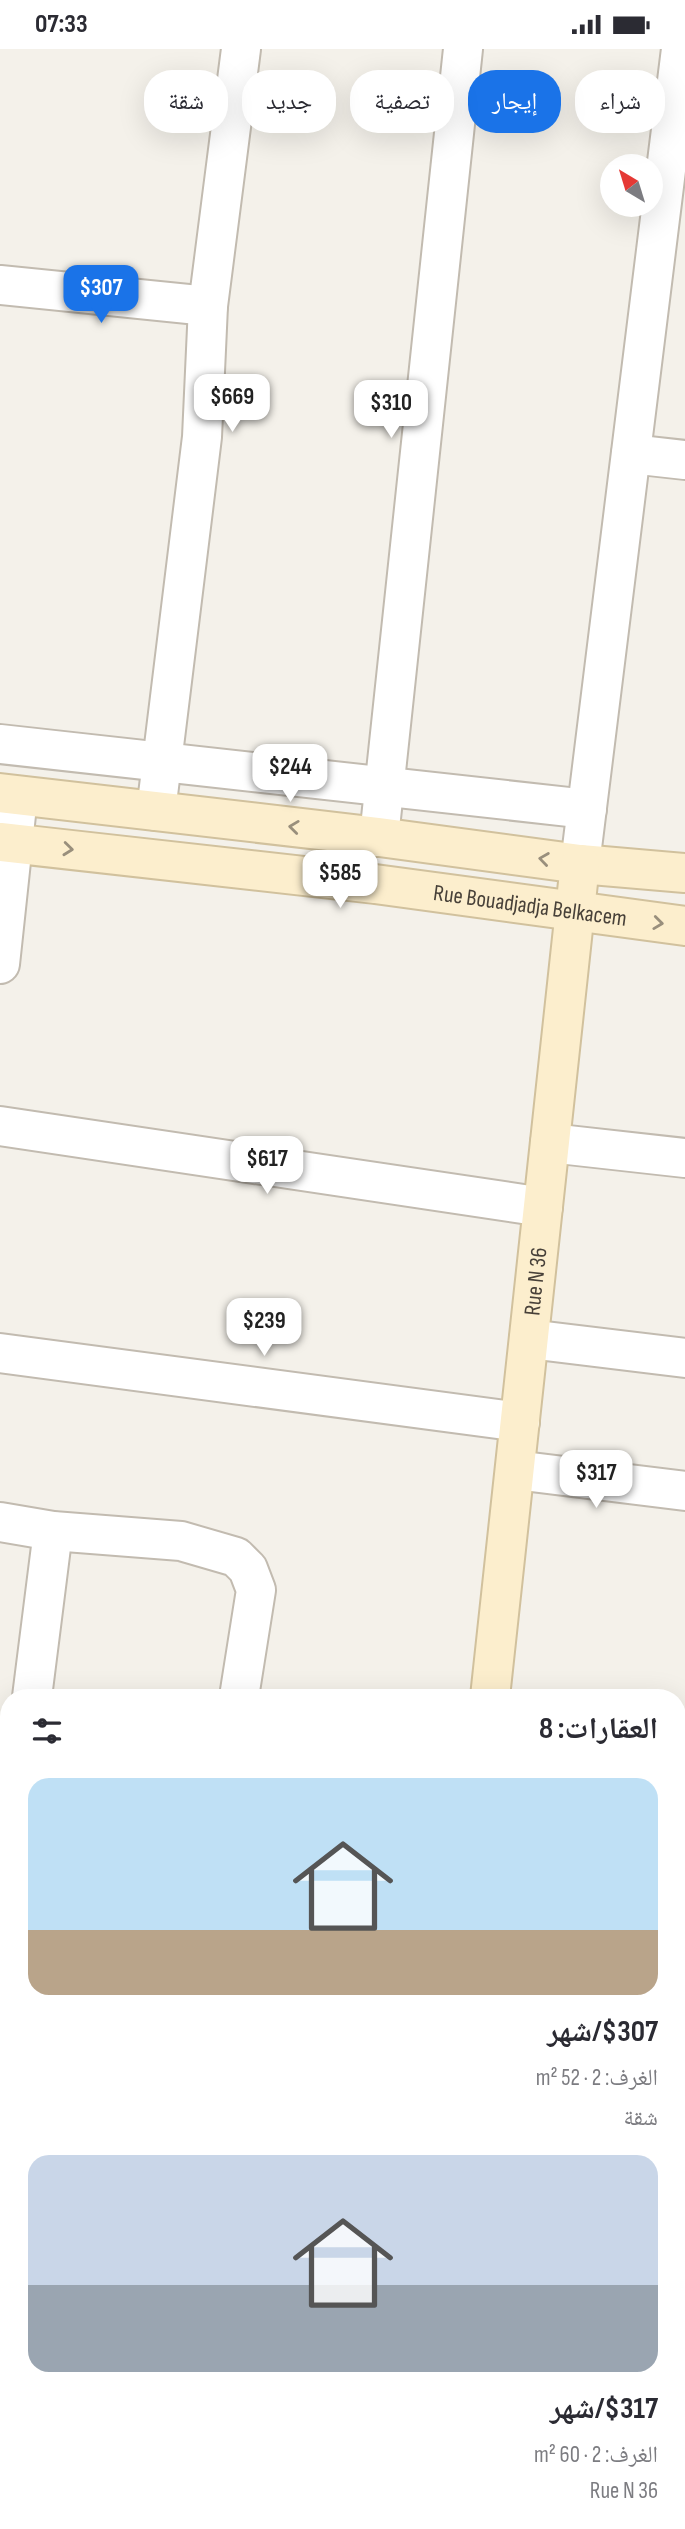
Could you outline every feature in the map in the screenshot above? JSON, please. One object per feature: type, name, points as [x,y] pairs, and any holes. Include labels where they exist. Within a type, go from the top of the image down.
[{"type":"street","points":[[156,811],[202,437],[208,306],[241,49]]},
{"type":"street","points":[[379,837],[463,49]]},
{"type":"street","points":[[580,864],[631,454],[678,132],[681,49]]},
{"type":"street","points":[[0,285],[208,306]]},
{"type":"street","points":[[631,454],[685,460]]},
{"type":"street","points":[[0,744],[385,784],[587,809]]},
{"type":"street","points":[[0,964],[9,795]]},
{"type":"street","name":"Rue Bouadjadja Belkacem","points":[[9,795],[379,837],[580,864],[685,873]]},
{"type":"street","name":"Rue Bouadjadja Belkacem","points":[[8,843],[375,884],[685,926]]},
{"type":"street","name":"Rue N 36","points":[[491,1689],[580,864]]},
{"type":"street","points":[[0,1126],[543,1207]]},
{"type":"street","points":[[550,1143],[685,1158]]},
{"type":"street","points":[[529,1339],[685,1358]]},
{"type":"street","points":[[0,1353],[520,1422]]},
{"type":"street","points":[[514,1470],[685,1491]]},
{"type":"street","points":[[0,1521],[53,1531],[181,1541],[236,1557],[248,1569],[256,1590],[240,1689]]},
{"type":"street","points":[[33,1689],[53,1531]]}]
